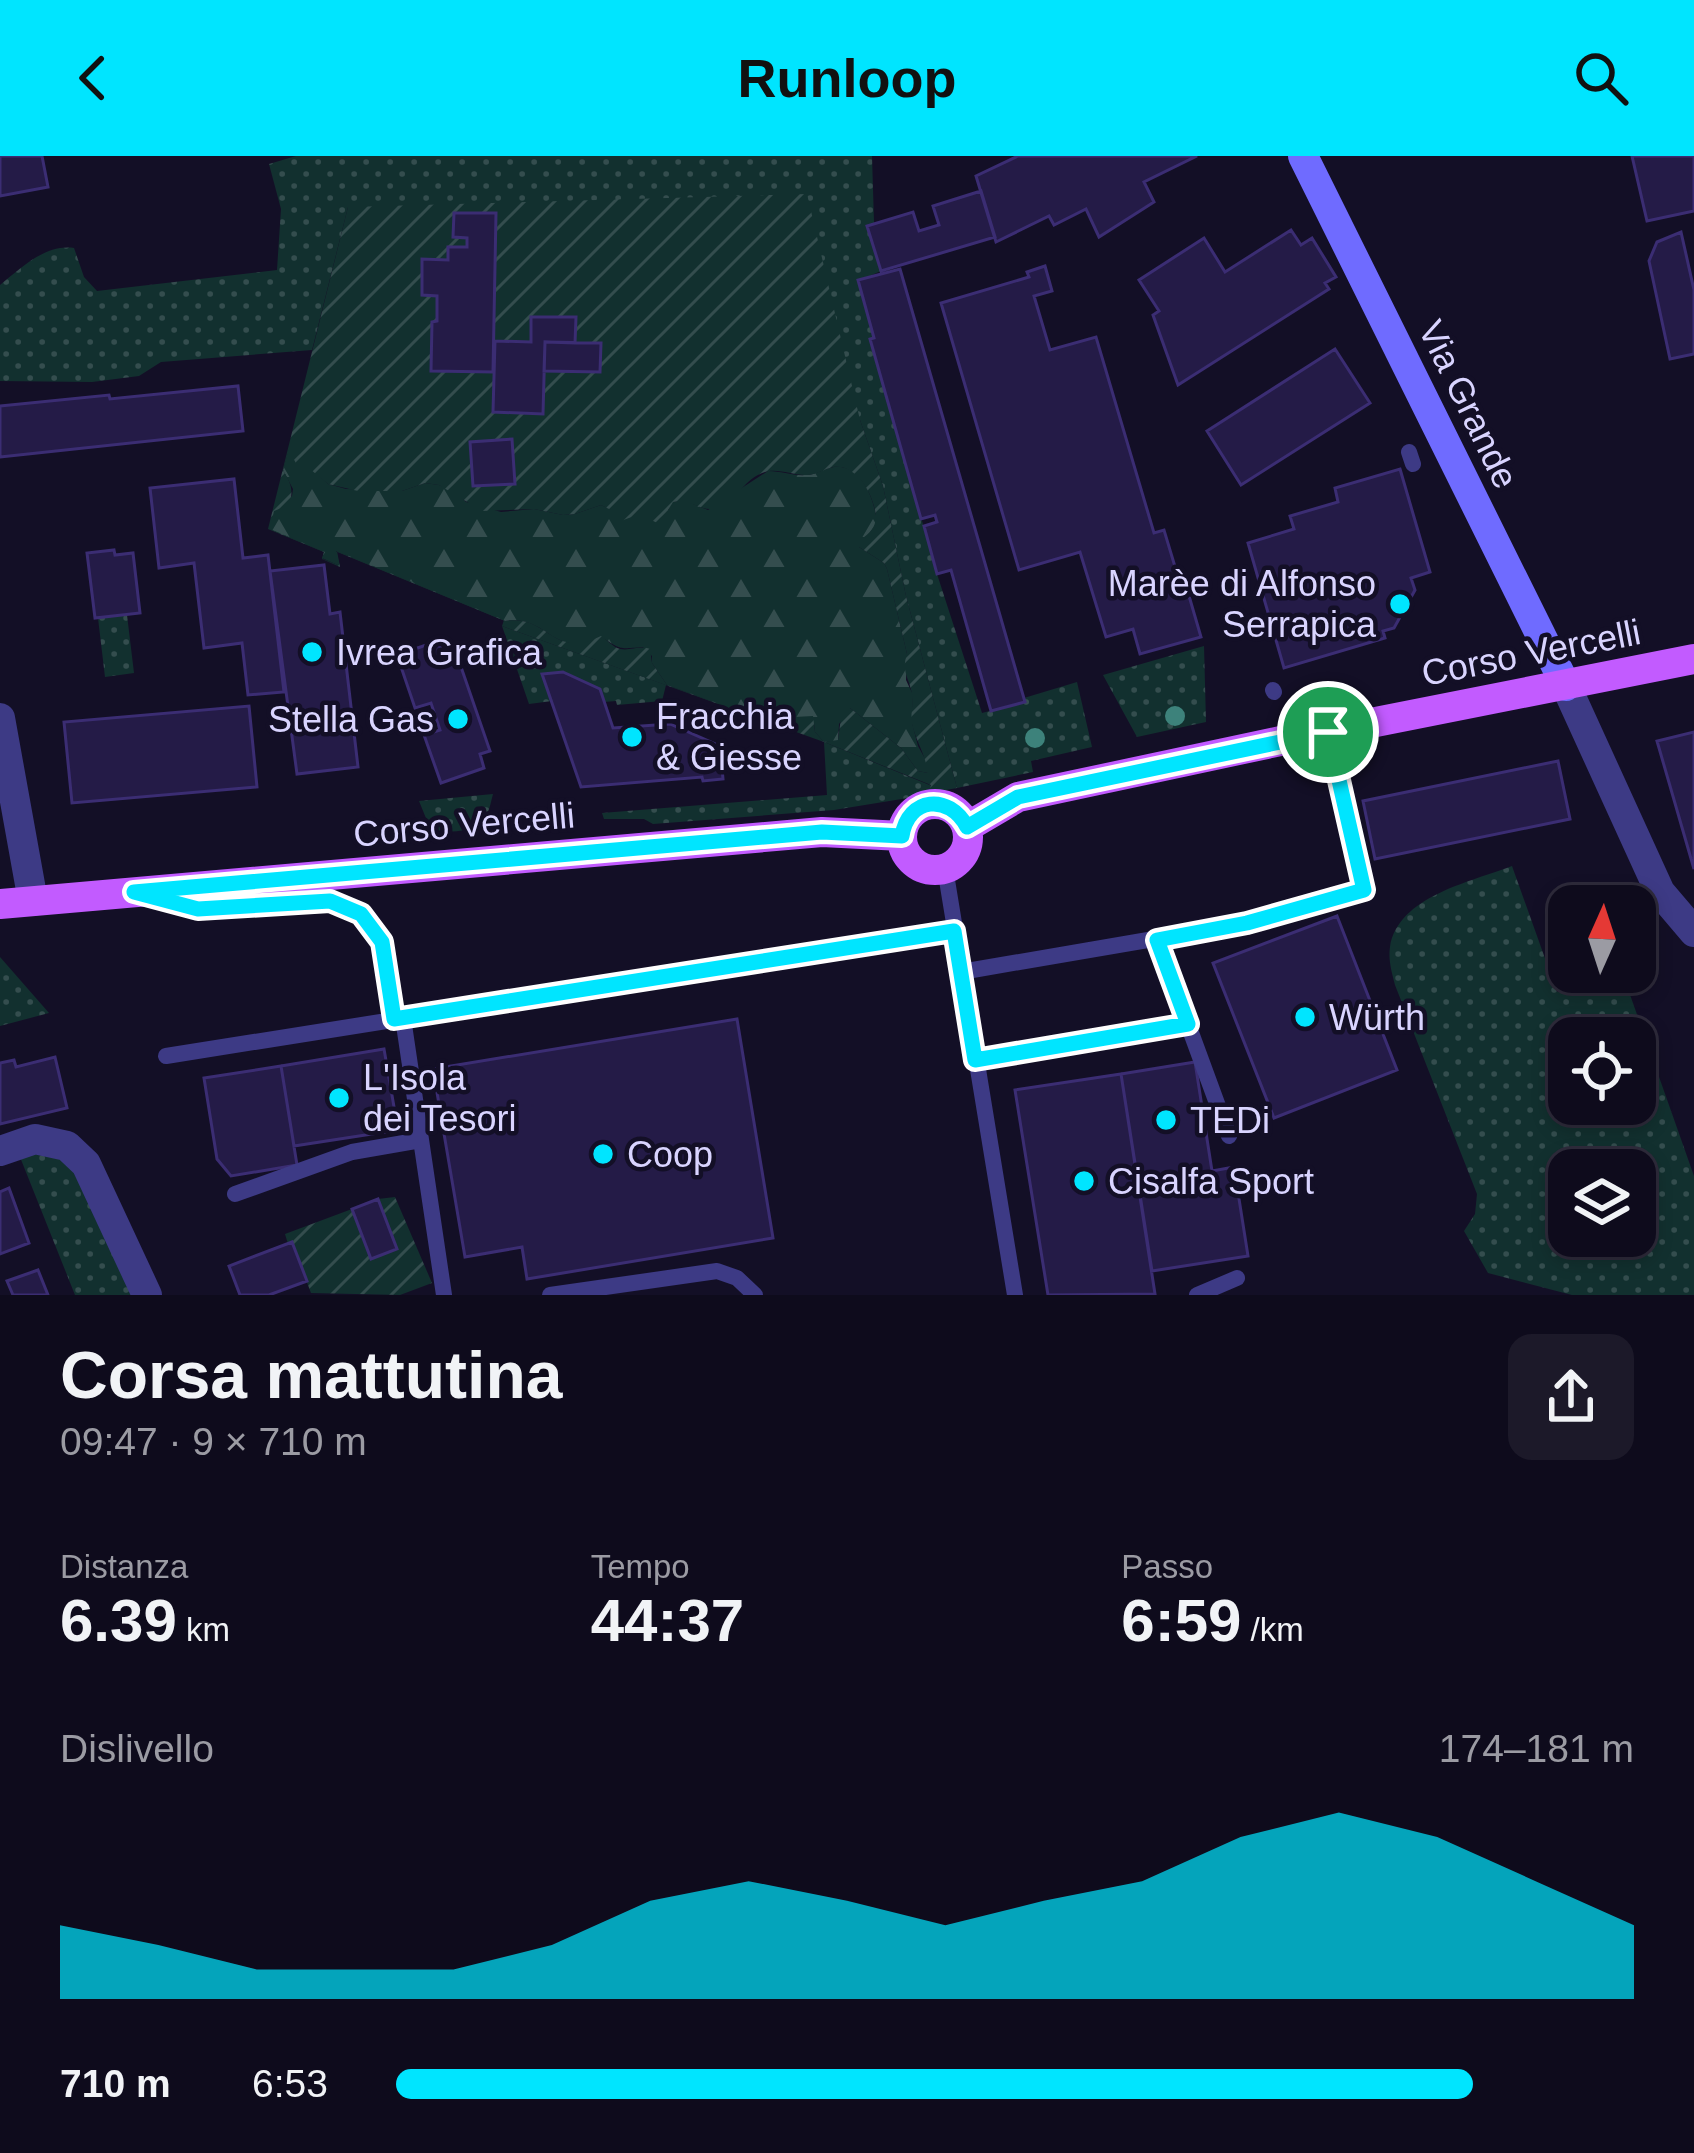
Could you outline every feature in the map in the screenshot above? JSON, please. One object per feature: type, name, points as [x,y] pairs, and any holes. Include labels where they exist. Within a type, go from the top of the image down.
[{"type":"main road","name":"Corso Vercelli","points":[[967,827],[1018,797],[1694,659]]},
{"type":"main road","points":[[926,805],[947,806],[967,827],[964,852],[945,868],[920,867],[904,848],[902,836],[909,816],[926,805]]},
{"type":"main road","name":"Corso Vercelli","points":[[0,904],[822,832],[902,836]]},
{"type":"street","name":"Via Grande","points":[[1303,156],[1566,686]]},
{"type":"street","points":[[1566,686],[1660,892],[1694,932]]},
{"type":"street","points":[[0,718],[33,902]]},
{"type":"street","points":[[0,1151],[35,1139],[68,1146],[86,1164],[147,1295]]},
{"type":"lane","points":[[961,972],[1247,923],[1364,890],[1328,732]]},
{"type":"lane","points":[[945,868],[1015,1295]]},
{"type":"lane","points":[[134,892],[198,909],[330,901],[361,914],[382,942],[421,1140],[444,1295]]},
{"type":"lane","points":[[166,1056],[954,931]]},
{"type":"lane","points":[[1157,940],[1229,1136]]},
{"type":"lane","points":[[975,1060],[1188,1024]]},
{"type":"lane","points":[[236,1194],[352,1152],[421,1140]]},
{"type":"lane","points":[[550,1295],[717,1271],[737,1278],[754,1295]]},
{"type":"lane","points":[[1197,1295],[1237,1278]]},
{"type":"green space","points":[[296,156],[872,156],[874,223],[867,227],[881,271],[858,281],[937,574],[982,713],[1077,682],[1092,747],[1031,761],[1033,772],[957,788],[906,596],[883,486],[860,420],[348,207],[312,350],[161,362],[139,376],[92,382],[0,381],[0,285],[43,253],[74,248],[84,277],[97,291],[277,270],[281,209],[269,164]]},
{"type":"green space","points":[[807,194],[860,420],[883,486],[906,596],[957,788],[929,793],[931,785],[824,742],[838,740],[842,710],[850,708],[901,748],[918,771],[928,773],[912,724],[907,654],[887,569],[859,547],[875,524],[875,510],[866,487],[849,470],[833,467],[807,475],[766,472],[717,508],[673,502],[669,519],[661,525],[642,517],[621,521],[601,505],[563,515],[534,509],[482,511],[439,485],[425,483],[402,491],[358,491],[328,484],[310,469],[299,469],[289,450],[283,470],[291,500],[274,511],[270,529],[325,552],[323,559],[338,565],[337,552],[340,567],[322,559],[324,552],[268,529],[348,207]]},
{"type":"green space","points":[[289,448],[328,484],[346,489],[402,491],[425,483],[501,512],[534,509],[563,515],[601,505],[626,514],[650,514],[683,500],[708,510],[768,471],[806,475],[834,467],[852,471],[873,505],[877,523],[859,547],[887,569],[907,654],[912,723],[928,773],[918,771],[901,748],[850,708],[839,724],[838,741],[824,742],[814,723],[779,726],[667,685],[643,647],[620,648],[601,637],[584,643],[560,640],[532,624],[505,621],[336,551],[340,566],[322,558],[324,552],[269,529],[274,510],[292,496],[283,470]]},
{"type":"green space","points":[[127,615],[134,673],[105,677],[98,618]]},
{"type":"green space","points":[[504,621],[520,621],[571,643],[601,636],[620,649],[650,649],[652,663],[667,685],[779,725],[794,717],[813,716],[815,732],[824,742],[502,626]]},
{"type":"green space","points":[[502,626],[666,685],[662,701],[604,702],[600,689],[563,672],[552,701],[529,704]]},
{"type":"green space","points":[[1204,646],[1206,722],[1137,737],[1103,675]]},
{"type":"green space","points":[[824,742],[932,786],[929,793],[834,810],[653,824],[644,819],[604,819],[602,813],[827,795]]},
{"type":"green space","points":[[493,794],[482,821],[461,831],[430,828],[419,801]]},
{"type":"green space","points":[[1512,866],[1548,967],[1548,993],[1629,993],[1638,1017],[1548,1017],[1548,1125],[1656,1125],[1656,1068],[1694,1176],[1694,1295],[1572,1295],[1488,1273],[1464,1231],[1475,1214],[1477,1194],[1391,966],[1396,930],[1407,915],[1457,885]]},
{"type":"green space","points":[[0,957],[49,1013],[0,1026]]},
{"type":"green space","points":[[24,1149],[67,1159],[135,1295],[75,1295],[18,1152]]},
{"type":"green space","points":[[395,1197],[432,1283],[400,1295],[311,1293],[285,1234],[352,1209],[371,1259],[397,1249],[378,1199]]},
{"type":"building","points":[[0,156],[42,156],[48,187],[0,196]]},
{"type":"building","points":[[1018,156],[1197,156],[1144,182],[1154,202],[1099,237],[1086,209],[1054,225],[1049,216],[996,242],[976,176]]},
{"type":"building","points":[[1632,156],[1694,156],[1694,211],[1647,221]]},
{"type":"building","points":[[981,191],[995,237],[881,271],[867,226],[913,212],[919,231],[939,225],[933,206]]},
{"type":"building","points":[[454,213],[496,213],[493,372],[431,371],[437,296],[422,295],[422,259],[448,260],[448,247],[467,247],[467,238],[453,237]]},
{"type":"building","points":[[1291,230],[1301,245],[1312,238],[1336,277],[1325,283],[1329,289],[1178,385],[1153,315],[1159,311],[1139,280],[1204,238],[1225,272]]},
{"type":"building","points":[[1681,232],[1694,290],[1694,354],[1670,359],[1649,261],[1657,242]]},
{"type":"building","points":[[1045,266],[1052,291],[1034,296],[1050,350],[1096,337],[1154,533],[1164,530],[1201,637],[1140,654],[1133,629],[1106,637],[1080,552],[1019,570],[941,303],[1029,277],[1027,272]]},
{"type":"building","points":[[900,269],[1025,702],[991,711],[951,570],[937,574],[924,526],[937,522],[935,515],[921,519],[870,339],[874,338],[858,280]]},
{"type":"building","points":[[531,317],[576,317],[575,343],[545,342],[543,414],[493,412],[495,341],[531,342]]},
{"type":"building","points":[[545,342],[601,343],[600,372],[544,371]]},
{"type":"building","points":[[1335,349],[1370,403],[1241,485],[1207,431]]},
{"type":"building","points":[[238,386],[243,431],[0,457],[0,406]]},
{"type":"building","points":[[512,439],[515,484],[473,486],[470,442]]},
{"type":"building","points":[[1400,469],[1430,572],[1411,578],[1415,590],[1394,628],[1383,631],[1385,638],[1284,668],[1248,543],[1294,529],[1290,516],[1338,502],[1335,488]]},
{"type":"building","points":[[234,479],[243,558],[268,555],[284,692],[248,695],[242,643],[204,648],[194,563],[159,568],[150,488]]},
{"type":"building","points":[[114,550],[115,555],[133,553],[140,613],[95,618],[87,553]]},
{"type":"building","name":"Ivrea Grafica","points":[[324,565],[330,614],[340,612],[358,767],[297,774],[270,571]]},
{"type":"building","name":"Stella Gas","points":[[438,641],[446,665],[459,661],[490,751],[480,754],[484,768],[441,783],[424,735],[440,730],[431,703],[415,708],[397,655]]},
{"type":"building","name":"Fracchia & Giesse","points":[[563,672],[600,689],[613,728],[670,724],[720,746],[723,779],[581,787],[542,674]]},
{"type":"building","points":[[249,706],[257,787],[72,803],[64,722]]},
{"type":"building","points":[[1694,732],[1694,869],[1657,741]]},
{"type":"building","points":[[1558,761],[1570,819],[1375,859],[1363,801]]},
{"type":"building","name":"Würth","points":[[1337,916],[1397,1070],[1274,1118],[1213,963]]},
{"type":"building","name":"Coop","points":[[737,1019],[773,1238],[527,1279],[522,1247],[465,1257],[433,1069]]},
{"type":"building","name":"L'Isola dei Tesori","points":[[384,1049],[398,1130],[294,1146],[281,1066]]},
{"type":"building","points":[[55,1057],[67,1108],[0,1124],[0,1063],[14,1060],[16,1067]]},
{"type":"building","name":"TEDi","points":[[1195,1062],[1212,1171],[1234,1167],[1248,1256],[1152,1271],[1121,1074]]},
{"type":"building","points":[[281,1066],[297,1165],[231,1176],[217,1159],[204,1078]]},
{"type":"building","name":"Cisalfa Sport","points":[[1121,1074],[1155,1294],[1048,1295],[1015,1090]]},
{"type":"building","points":[[9,1188],[29,1243],[0,1254],[0,1192]]},
{"type":"building","points":[[378,1199],[397,1249],[371,1259],[352,1209]]},
{"type":"building","points":[[292,1242],[307,1281],[269,1295],[240,1295],[229,1266]]},
{"type":"building","points":[[38,1270],[48,1295],[13,1295],[7,1281]]},
{"type":"place","name":"Marèe di Alfonso Serrapica","points":[[1400,604]]},
{"type":"place","name":"Ivrea Grafica","points":[[312,652]]},
{"type":"place","name":"Stella Gas","points":[[458,719]]},
{"type":"place","name":"Fracchia & Giesse","points":[[632,737]]},
{"type":"place","name":"Würth","points":[[1305,1017]]},
{"type":"place","name":"L'Isola dei Tesori","points":[[339,1098]]},
{"type":"place","name":"TEDi","points":[[1166,1120]]},
{"type":"place","name":"Coop","points":[[603,1154]]},
{"type":"place","name":"Cisalfa Sport","points":[[1084,1181]]},
{"type":"route","points":[[1328,732],[1364,890],[1247,923],[1157,940],[1188,1024],[975,1060],[954,931],[394,1019],[382,942],[361,914],[330,901],[198,909],[134,892],[822,832],[902,836],[909,816],[926,805],[947,806],[967,827],[1018,797],[1328,732]]}]
